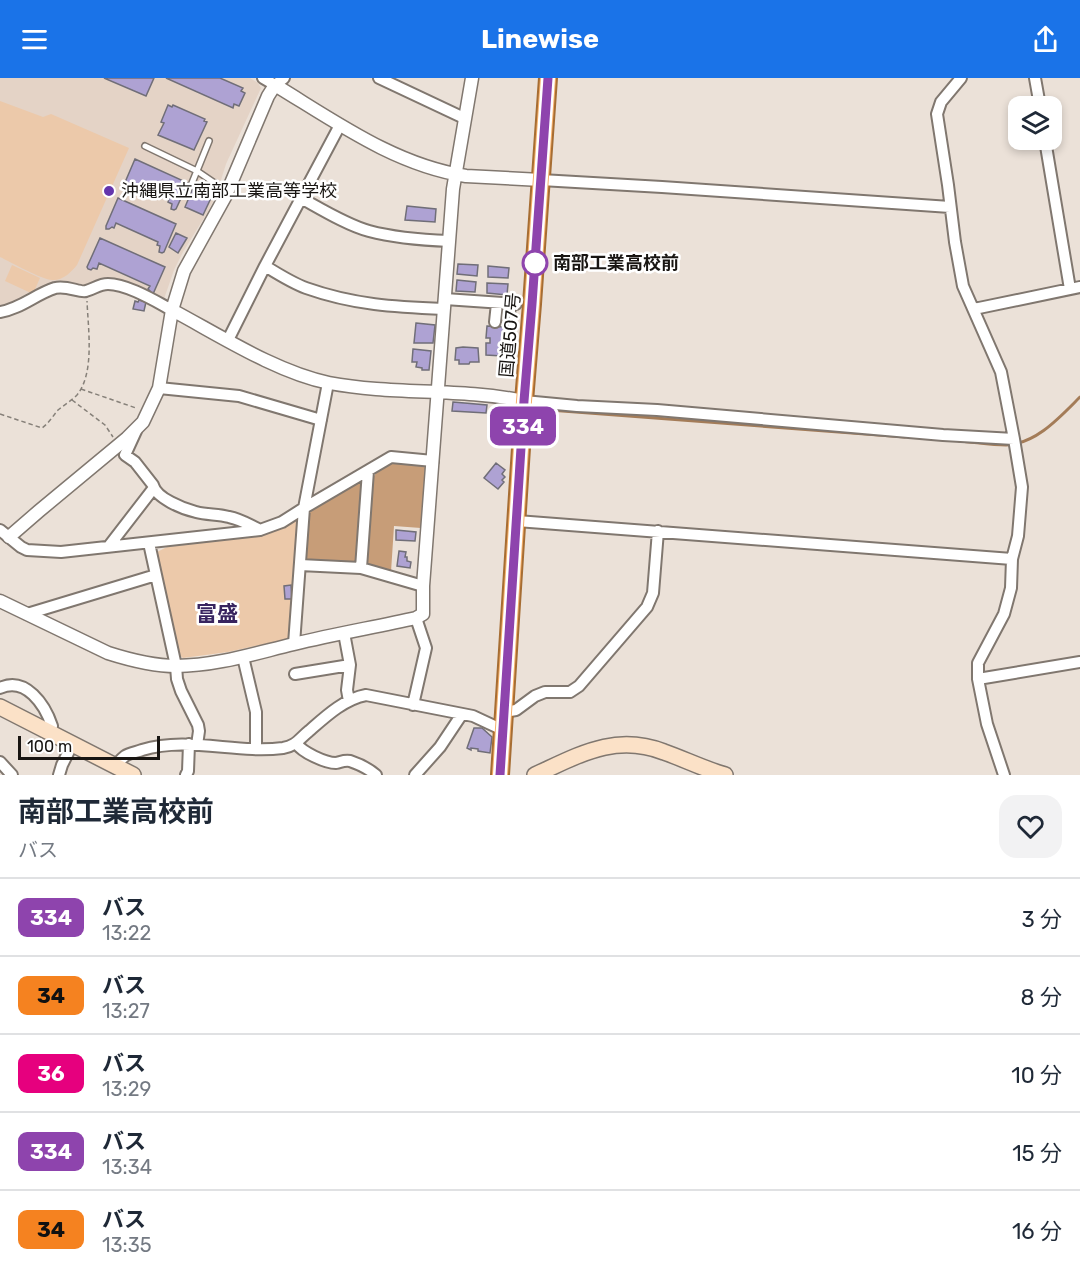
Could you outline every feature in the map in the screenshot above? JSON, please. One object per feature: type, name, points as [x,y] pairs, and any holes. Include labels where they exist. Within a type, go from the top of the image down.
[{"type":"highway","name":"国道507号","points":[[500,775],[548,78]]},
{"type":"main road","points":[[0,707],[133,775]]},
{"type":"main road","points":[[545,773],[602,747],[629,744],[663,751],[725,775]]},
{"type":"street","points":[[263,78],[279,82],[340,125],[378,147],[414,163],[454,174],[950,207]]},
{"type":"street","points":[[379,78],[465,118]]},
{"type":"street","points":[[0,601],[108,653],[127,659],[176,666],[243,657],[416,618],[423,614],[423,586],[454,174],[472,78]]},
{"type":"street","points":[[961,78],[941,102],[937,114],[950,207],[963,286],[1001,372],[1022,487],[1017,536],[1012,558],[1011,588],[1004,614],[978,663],[978,679],[987,724],[1004,775]]},
{"type":"street","points":[[1035,78],[1038,96]]},
{"type":"street","points":[[260,530],[239,519],[196,512],[160,496],[138,465],[125,455],[159,388],[172,310],[184,271],[228,189],[268,96],[279,82]]},
{"type":"street","points":[[228,340],[340,125]]},
{"type":"street","points":[[974,309],[1075,288],[1048,150]]},
{"type":"street","points":[[301,198],[368,231],[416,239],[448,241]]},
{"type":"street","points":[[265,266],[304,287],[365,304],[389,307],[515,304]]},
{"type":"street","points":[[0,312],[21,305],[54,288],[62,287],[85,292],[91,288],[109,284],[141,294],[262,358],[328,383],[512,398],[577,406],[657,410],[1014,439]]},
{"type":"street","points":[[495,322],[497,303]]},
{"type":"street","points":[[294,644],[304,508],[328,383]]},
{"type":"street","points":[[159,388],[239,396],[321,420]]},
{"type":"street","points":[[136,431],[3,535],[27,550],[61,552],[260,530],[282,522],[391,457],[433,461]]},
{"type":"street","points":[[361,568],[368,471]]},
{"type":"street","points":[[109,546],[153,489]]},
{"type":"street","points":[[517,521],[1012,558]]},
{"type":"street","points":[[504,712],[516,710],[535,696],[545,692],[570,692],[579,686],[647,607],[653,593],[658,531]]},
{"type":"street","points":[[149,543],[177,679],[199,731],[186,775]]},
{"type":"street","points":[[300,565],[361,568],[423,586]]},
{"type":"street","points":[[27,614],[156,575]]},
{"type":"street","points":[[413,705],[426,648],[416,618]]},
{"type":"street","points":[[344,633],[350,665],[347,695],[349,700]]},
{"type":"street","points":[[243,657],[256,712],[256,749]]},
{"type":"street","points":[[978,679],[1080,662]]},
{"type":"street","points":[[295,674],[350,665]]},
{"type":"street","points":[[0,688],[10,684],[17,685],[31,693],[49,717],[52,726],[49,732]]},
{"type":"street","points":[[115,766],[124,757],[154,746],[168,744],[256,749],[282,748],[297,744],[316,725],[349,700],[366,695],[462,714],[480,719],[503,730]]},
{"type":"street","points":[[415,775],[440,747],[462,714]]},
{"type":"street","points":[[297,744],[300,749],[326,761],[335,763],[346,760],[376,775]]},
{"type":"street","points":[[58,775],[72,745]]},
{"type":"street","points":[[0,762],[12,775]]},
{"type":"lane","points":[[192,183],[209,141]]},
{"type":"lane","points":[[145,146],[228,189]]},
{"type":"lane","points":[[511,329],[515,304]]},
{"type":"path","points":[[0,414],[42,428],[72,400],[80,389],[86,373],[89,344],[85,292]]},
{"type":"path","points":[[80,389],[148,413]]},
{"type":"path","points":[[72,400],[105,425],[117,446]]},
{"type":"shaded area","name":"沖縄県立南部工業高等学校","points":[[0,78],[250,78],[258,83],[261,88],[226,164],[216,196],[183,252],[164,299],[161,301],[142,291],[75,285],[0,309]]},
{"type":"shaded area","points":[[0,101],[43,117],[51,114],[129,148],[77,265],[61,279],[42,278],[0,257]]},
{"type":"shaded area","points":[[12,265],[40,278],[33,294],[5,281]]},
{"type":"shaded area","points":[[391,462],[423,464],[425,468],[421,528],[394,526],[391,572],[368,565],[366,561],[372,480],[377,471]]},
{"type":"shaded area","points":[[357,482],[364,485],[358,562],[355,564],[307,562],[304,559],[309,509]]},
{"type":"shaded area","points":[[299,516],[291,636],[287,639],[228,652],[183,658],[178,654],[157,552],[167,547],[261,535],[283,528]]},
{"type":"building","points":[[104,78],[154,78],[146,96]]},
{"type":"building","points":[[166,78],[220,78],[243,88],[241,91],[245,93],[239,106],[234,104],[233,108]]},
{"type":"building","points":[[168,105],[172,107],[173,105],[207,122],[194,150],[158,135],[164,123],[161,122]]},
{"type":"building","points":[[135,159],[188,183],[176,209],[171,209],[172,204],[168,202],[169,199],[133,184],[130,189],[124,189]]},
{"type":"building","points":[[193,188],[212,196],[203,215],[185,207]]},
{"type":"building","points":[[118,198],[176,224],[164,252],[159,252],[158,242],[116,223],[114,228],[106,229]]},
{"type":"building","points":[[407,206],[436,209],[435,222],[405,220]]},
{"type":"building","points":[[176,233],[187,238],[178,253],[169,247]]},
{"type":"building","points":[[100,238],[165,267],[153,294],[148,289],[150,286],[99,263],[97,269],[88,269]]},
{"type":"building","points":[[458,264],[478,265],[477,276],[457,274]]},
{"type":"building","points":[[488,266],[509,268],[508,278],[488,277]]},
{"type":"building","points":[[457,280],[476,282],[475,292],[456,291]]},
{"type":"building","points":[[487,283],[508,284],[507,295],[487,293]]},
{"type":"building","points":[[135,301],[146,302],[144,311],[133,309]]},
{"type":"building","points":[[416,323],[435,325],[433,343],[414,343]]},
{"type":"building","points":[[487,326],[504,327],[502,356],[486,355],[486,343],[490,343],[490,338],[486,338]]},
{"type":"building","points":[[456,348],[478,348],[479,362],[459,364],[459,360],[455,360]]},
{"type":"building","points":[[413,349],[431,351],[429,370],[422,370],[416,367],[417,362],[412,362]]},
{"type":"building","points":[[453,402],[487,405],[486,413],[452,411]]},
{"type":"building","points":[[496,463],[505,470],[502,474],[505,477],[502,480],[504,482],[498,489],[484,478]]},
{"type":"building","points":[[396,530],[416,532],[415,541],[396,540]]},
{"type":"building","points":[[399,551],[406,552],[407,561],[411,562],[410,568],[397,566]]},
{"type":"building","points":[[291,585],[292,599],[285,599],[284,586]]},
{"type":"building","points":[[474,728],[482,728],[492,737],[490,753],[467,748]]},
{"type":"waterway","points":[[959,441],[1006,445],[1027,440],[1047,428],[1080,397]]},
{"type":"waterway","points":[[536,409],[905,437]]},
{"type":"bus line","name":"334","points":[[500,775],[548,78]]},
{"type":"place","name":"沖縄県立南部工業高等学校","points":[[109,191]]},
{"type":"place","name":"南部工業高校前","points":[[535,263]]},
{"type":"district","name":"富盛","points":[[217,614]]}]
